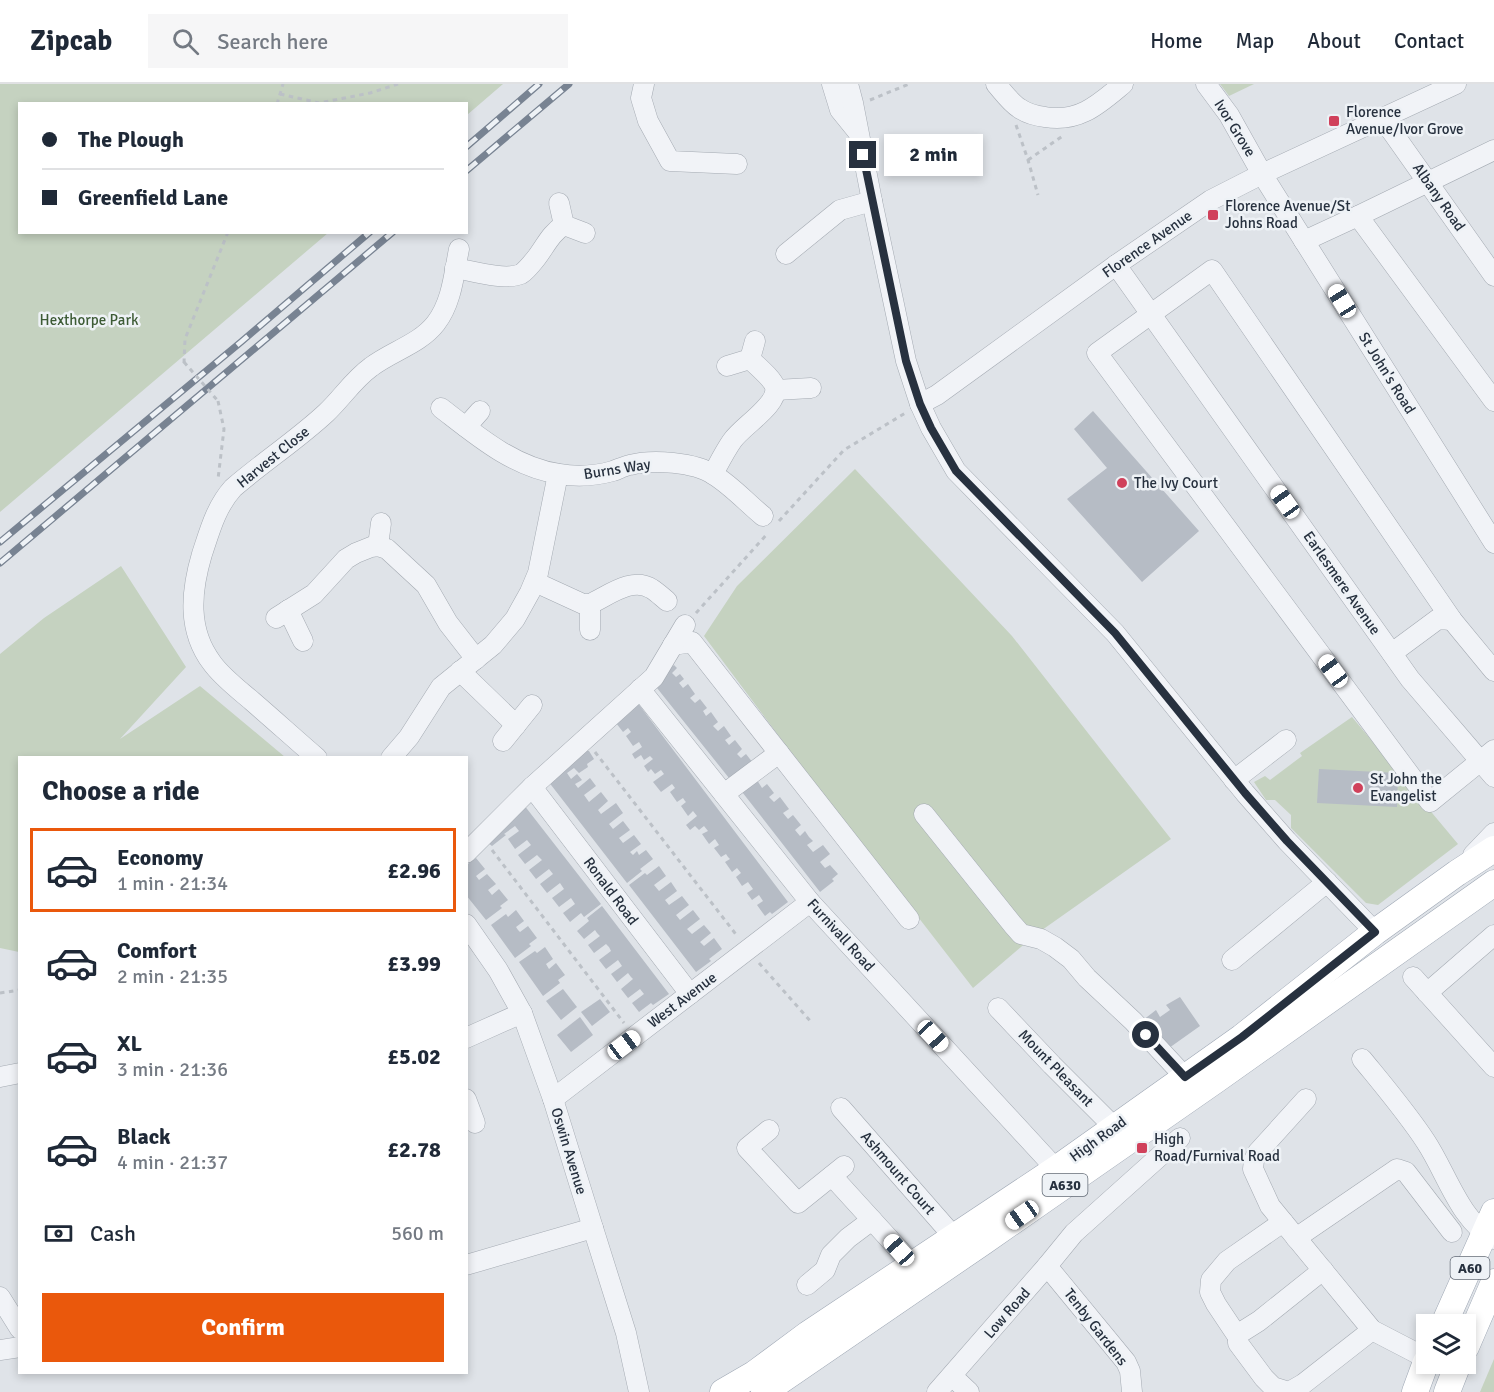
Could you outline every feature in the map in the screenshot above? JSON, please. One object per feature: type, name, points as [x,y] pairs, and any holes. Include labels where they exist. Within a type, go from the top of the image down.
[{"type":"main road","name":"High Road","points":[[792,1372],[1207,1087],[1381,947],[1457,873],[1494,849]]},
{"type":"main road","points":[[1381,947],[1392,946],[1494,873]]},
{"type":"main road","name":"High Road","points":[[723,1392],[754,1374],[808,1334],[1056,1169],[1242,1037],[1381,947],[1494,883]]},
{"type":"main road","name":"A60","points":[[1449,1314],[1491,1228]]},
{"type":"main road","name":"A60","points":[[1475,1314],[1494,1282]]},
{"type":"main road","name":"A60","points":[[1476,1324],[1494,1282]]},
{"type":"main road","name":"A630","points":[[752,1392],[770,1380],[792,1372]]},
{"type":"main road","name":"A630","points":[[764,1392],[792,1372]]},
{"type":"main road","points":[[1415,1392],[1421,1374]]},
{"type":"main road","points":[[1446,1392],[1454,1374]]},
{"type":"street","points":[[644,84],[641,98],[648,121],[670,161],[737,164]]},
{"type":"street","points":[[832,84],[840,110],[859,132]]},
{"type":"street","points":[[848,84],[854,103],[906,361],[920,404],[956,471],[1115,633],[1234,780],[1287,841],[1327,882],[1381,947]]},
{"type":"street","points":[[996,84],[1018,107],[1030,113],[1057,119],[1070,118],[1098,105],[1123,84]]},
{"type":"street","name":"Ivor Grove","points":[[1206,84],[1229,115],[1262,174]]},
{"type":"street","name":"Florence Avenue","points":[[920,404],[937,395],[1116,264],[1211,200],[1456,84]]},
{"type":"street","name":"Albany Road","points":[[1383,119],[1494,276]]},
{"type":"street","points":[[1304,241],[1494,150]]},
{"type":"street","name":"St John's Road","points":[[1262,174],[1494,543]]},
{"type":"street","points":[[786,254],[840,210],[872,201]]},
{"type":"street","points":[[560,203],[564,225],[585,233]]},
{"type":"street","points":[[1358,216],[1494,401]]},
{"type":"street","name":"Harvest Close","points":[[315,756],[227,679],[212,664],[203,649],[197,635],[193,606],[194,586],[211,526],[225,498],[244,478],[328,412],[355,380],[386,356],[422,336],[435,324],[447,304],[457,259],[497,275],[511,276],[521,273],[537,257],[555,230],[564,225]]},
{"type":"street","name":"Earlesmere Avenue","points":[[1116,264],[1410,679],[1487,756],[1494,777]]},
{"type":"street","points":[[1487,756],[1430,802],[1098,353],[1212,270],[1452,620],[1494,671]]},
{"type":"street","points":[[713,474],[732,441],[767,407],[776,390],[775,384],[753,350],[727,366]]},
{"type":"street","points":[[776,390],[811,388]]},
{"type":"street","name":"Burns Way","points":[[441,408],[484,442],[538,469],[586,477],[649,462],[696,467],[713,474],[763,516]]},
{"type":"street","points":[[466,427],[480,411]]},
{"type":"street","points":[[393,756],[409,737],[441,687],[493,645],[510,626],[530,592],[538,573],[558,474]]},
{"type":"street","points":[[378,546],[381,523]]},
{"type":"street","points":[[303,641],[282,614],[314,594],[346,560],[356,553],[370,547],[378,546],[387,549],[426,585],[448,623],[468,665],[516,725]]},
{"type":"street","points":[[535,582],[583,604],[590,604],[636,584],[652,589],[667,601]]},
{"type":"street","points":[[590,604],[590,630]]},
{"type":"street","points":[[1392,653],[1438,619],[1452,620]]},
{"type":"street","points":[[468,851],[532,787],[654,677],[685,625]]},
{"type":"street","points":[[673,645],[692,642],[909,919]]},
{"type":"street","name":"Furnivall Road","points":[[640,689],[810,902],[1056,1169]]},
{"type":"street","points":[[503,741],[532,705]]},
{"type":"street","points":[[1234,780],[1286,740]]},
{"type":"street","points":[[724,794],[779,753]]},
{"type":"street","name":"Ronald Road","points":[[532,787],[690,994]]},
{"type":"street","points":[[924,814],[1013,926],[1022,934],[1041,939],[1071,959],[1185,1077]]},
{"type":"street","name":"High Road","points":[[1457,873],[1494,833]]},
{"type":"street","points":[[1232,960],[1327,882]]},
{"type":"street","name":"West Avenue","points":[[553,1099],[810,902]]},
{"type":"street","name":"Oswin Avenue","points":[[468,927],[498,970],[522,1013],[553,1099],[626,1334],[639,1392]]},
{"type":"street","points":[[1427,993],[1494,935]]},
{"type":"street","points":[[1413,978],[1494,1067]]},
{"type":"street","name":"Mount Pleasant","points":[[998,1008],[1114,1127]]},
{"type":"street","points":[[468,1037],[522,1013]]},
{"type":"street","points":[[1362,1059],[1389,1090],[1427,1143],[1465,1211],[1476,1226],[1491,1228]]},
{"type":"street","points":[[0,1077],[18,1073]]},
{"type":"street","points":[[1306,1099],[1258,1152],[1252,1168],[1270,1206],[1372,1330],[1416,1354]]},
{"type":"street","points":[[468,1104],[475,1123]]},
{"type":"street","name":"Ashmount Court","points":[[841,1108],[954,1237]]},
{"type":"street","points":[[769,1130],[747,1148],[798,1203],[838,1171],[872,1220],[913,1265]]},
{"type":"street","name":"Low Road","points":[[937,1392],[1074,1233],[1180,1138]]},
{"type":"street","points":[[1296,1238],[1397,1169],[1406,1172],[1452,1232]]},
{"type":"street","points":[[807,1285],[825,1270],[831,1256],[848,1238],[872,1220]]},
{"type":"street","points":[[1283,1222],[1227,1262],[1211,1280],[1210,1292],[1216,1304],[1238,1337],[1238,1344],[1264,1378],[1273,1388],[1289,1392],[1303,1384],[1372,1330]]},
{"type":"street","points":[[468,1263],[593,1228]]},
{"type":"street","name":"Tenby Gardens","points":[[1047,1266],[1126,1362],[1130,1371],[1132,1392]]},
{"type":"street","points":[[1238,1337],[1240,1333],[1259,1321],[1323,1270]]},
{"type":"street","points":[[0,1298],[18,1326]]},
{"type":"street","points":[[0,1350],[18,1347]]},
{"type":"street","points":[[952,1376],[969,1392]]},
{"type":"path","points":[[278,102],[283,84]]},
{"type":"path","points":[[324,102],[370,93],[398,84]]},
{"type":"path","points":[[854,103],[875,99],[909,84]]},
{"type":"path","points":[[280,94],[315,102]]},
{"type":"path","points":[[1018,107],[1013,116],[1038,195]]},
{"type":"path","points":[[1028,160],[1069,132],[1070,118]]},
{"type":"path","points":[[225,498],[218,481],[224,429],[218,401],[184,362],[185,339],[227,234]]},
{"type":"path","points":[[685,625],[843,450],[920,404]]},
{"type":"path","points":[[585,739],[747,950],[812,1023]]},
{"type":"path","points":[[482,837],[634,1036]]},
{"type":"path","points":[[0,993],[18,990]]},
{"type":"green space","name":"Hexthorpe Park","points":[[0,84],[503,84],[468,114],[468,102],[18,102],[18,234],[327,234],[0,512]]},
{"type":"green space","points":[[1220,84],[1254,84],[1229,96]]},
{"type":"green space","points":[[855,469],[1012,636],[1171,839],[1035,935],[973,988],[704,636],[737,586]]},
{"type":"green space","points":[[121,566],[186,667],[120,739],[200,686],[284,756],[18,756],[18,952],[0,948],[0,654],[44,618]]},
{"type":"green space","points":[[1352,717],[1458,844],[1378,905],[1366,903],[1291,828],[1291,815],[1275,800],[1266,800],[1254,782],[1265,776],[1270,780],[1302,756],[1300,753]]},
{"type":"green space","points":[[1494,1359],[1494,1392],[1480,1392]]},
{"type":"building","name":"The Ivy Court","points":[[1093,411],[1199,531],[1142,582],[1067,499],[1107,468],[1074,429]]},
{"type":"building","points":[[674,665],[677,668],[672,673],[676,677],[680,674],[684,679],[679,683],[683,688],[688,684],[695,694],[690,698],[695,703],[700,699],[707,708],[703,711],[706,716],[711,712],[718,722],[713,726],[718,731],[724,726],[731,736],[725,740],[729,745],[735,740],[742,749],[737,754],[741,758],[746,754],[753,763],[733,783],[653,683]]},
{"type":"building","points":[[637,702],[788,902],[772,914],[770,912],[765,916],[757,905],[763,901],[759,895],[752,900],[747,893],[753,889],[748,882],[742,886],[736,877],[741,873],[737,868],[732,872],[725,862],[730,859],[726,854],[721,857],[714,848],[719,845],[715,839],[709,844],[702,834],[708,831],[704,826],[699,830],[695,826],[690,830],[686,825],[697,816],[693,811],[688,816],[681,806],[686,802],[683,798],[677,802],[670,792],[675,788],[672,784],[661,792],[653,782],[664,774],[661,770],[655,774],[651,769],[648,772],[644,766],[653,759],[650,756],[644,760],[641,755],[635,759],[632,754],[642,747],[639,742],[633,746],[626,736],[631,732],[628,728],[623,732],[616,723]]},
{"type":"building","points":[[581,750],[589,751],[594,759],[579,773],[574,768],[567,773],[571,779],[577,774],[582,780],[575,784],[578,788],[590,778],[596,786],[584,795],[589,802],[601,792],[608,801],[598,810],[601,814],[616,803],[623,813],[609,824],[613,829],[623,821],[630,830],[619,838],[623,843],[634,835],[641,844],[630,852],[633,855],[637,851],[639,855],[646,850],[653,859],[627,883],[548,781]]},
{"type":"building","name":"St John the Evangelist","points":[[1319,769],[1398,773],[1397,807],[1317,803]]},
{"type":"building","points":[[757,780],[762,788],[767,784],[771,789],[774,793],[769,797],[774,802],[780,797],[789,809],[783,813],[788,819],[793,815],[801,825],[795,830],[800,836],[805,831],[813,841],[807,845],[813,852],[823,845],[830,854],[820,862],[825,868],[830,865],[838,874],[832,879],[834,881],[820,892],[739,788]]},
{"type":"building","points":[[524,805],[601,904],[584,917],[581,913],[570,922],[563,913],[575,904],[571,898],[559,907],[552,898],[564,889],[560,883],[547,893],[540,884],[553,874],[549,869],[536,879],[529,870],[542,860],[537,855],[525,864],[518,855],[531,845],[527,840],[515,849],[508,839],[519,831],[515,826],[492,846],[488,843]]},
{"type":"building","points":[[476,858],[485,869],[476,876],[479,880],[487,874],[496,884],[488,890],[492,895],[499,889],[508,900],[500,906],[502,908],[486,920],[468,898],[468,864]]},
{"type":"building","points":[[659,866],[666,876],[654,885],[659,891],[671,882],[677,891],[665,900],[669,905],[682,896],[689,905],[676,915],[680,920],[693,910],[700,919],[687,929],[692,934],[704,925],[711,933],[700,942],[704,946],[714,938],[722,949],[696,972],[629,885]]},
{"type":"building","points":[[602,906],[669,994],[639,1012],[632,1003],[644,994],[640,989],[628,998],[621,989],[633,979],[628,973],[617,982],[611,974],[622,966],[618,960],[606,969],[599,960],[611,951],[609,947],[606,944],[594,953],[588,945],[600,936],[595,930],[584,939],[577,931],[589,921],[587,918]]},
{"type":"building","points":[[516,910],[524,921],[516,927],[518,930],[520,932],[528,926],[537,938],[529,944],[531,946],[515,958],[491,925],[506,914],[508,917]]},
{"type":"building","points":[[545,947],[553,959],[546,964],[549,969],[556,963],[565,975],[558,980],[560,983],[543,996],[519,962]]},
{"type":"building","points":[[563,989],[577,1007],[561,1020],[546,1001]]},
{"type":"building","points":[[1180,997],[1200,1026],[1169,1048],[1138,1024],[1156,1010],[1160,1017],[1170,1010],[1166,1005]]},
{"type":"building","points":[[600,999],[610,1012],[592,1026],[581,1012]]},
{"type":"building","points":[[580,1017],[593,1035],[571,1052],[557,1035]]},
{"type":"railway","points":[[468,145],[539,84]]},
{"type":"railway","points":[[468,169],[569,84]]},
{"type":"railway","points":[[0,542],[368,234]]},
{"type":"railway","points":[[0,563],[391,234]]},
{"type":"place","name":"Florence Avenue/Ivor Grove","points":[[1334,121]]},
{"type":"place","name":"Florence Avenue/St Johns Road","points":[[1213,215]]},
{"type":"place","name":"The Ivy Court","points":[[1122,483]]},
{"type":"place","name":"St John the Evangelist","points":[[1358,788]]},
{"type":"place","name":"High Road/Furnival Road","points":[[1142,1148]]},
{"type":"route","points":[[863,155],[906,361],[920,404],[956,471],[1115,633],[1245,793],[1287,841],[1375,932],[1242,1037],[1185,1077],[1146,1035]]}]
